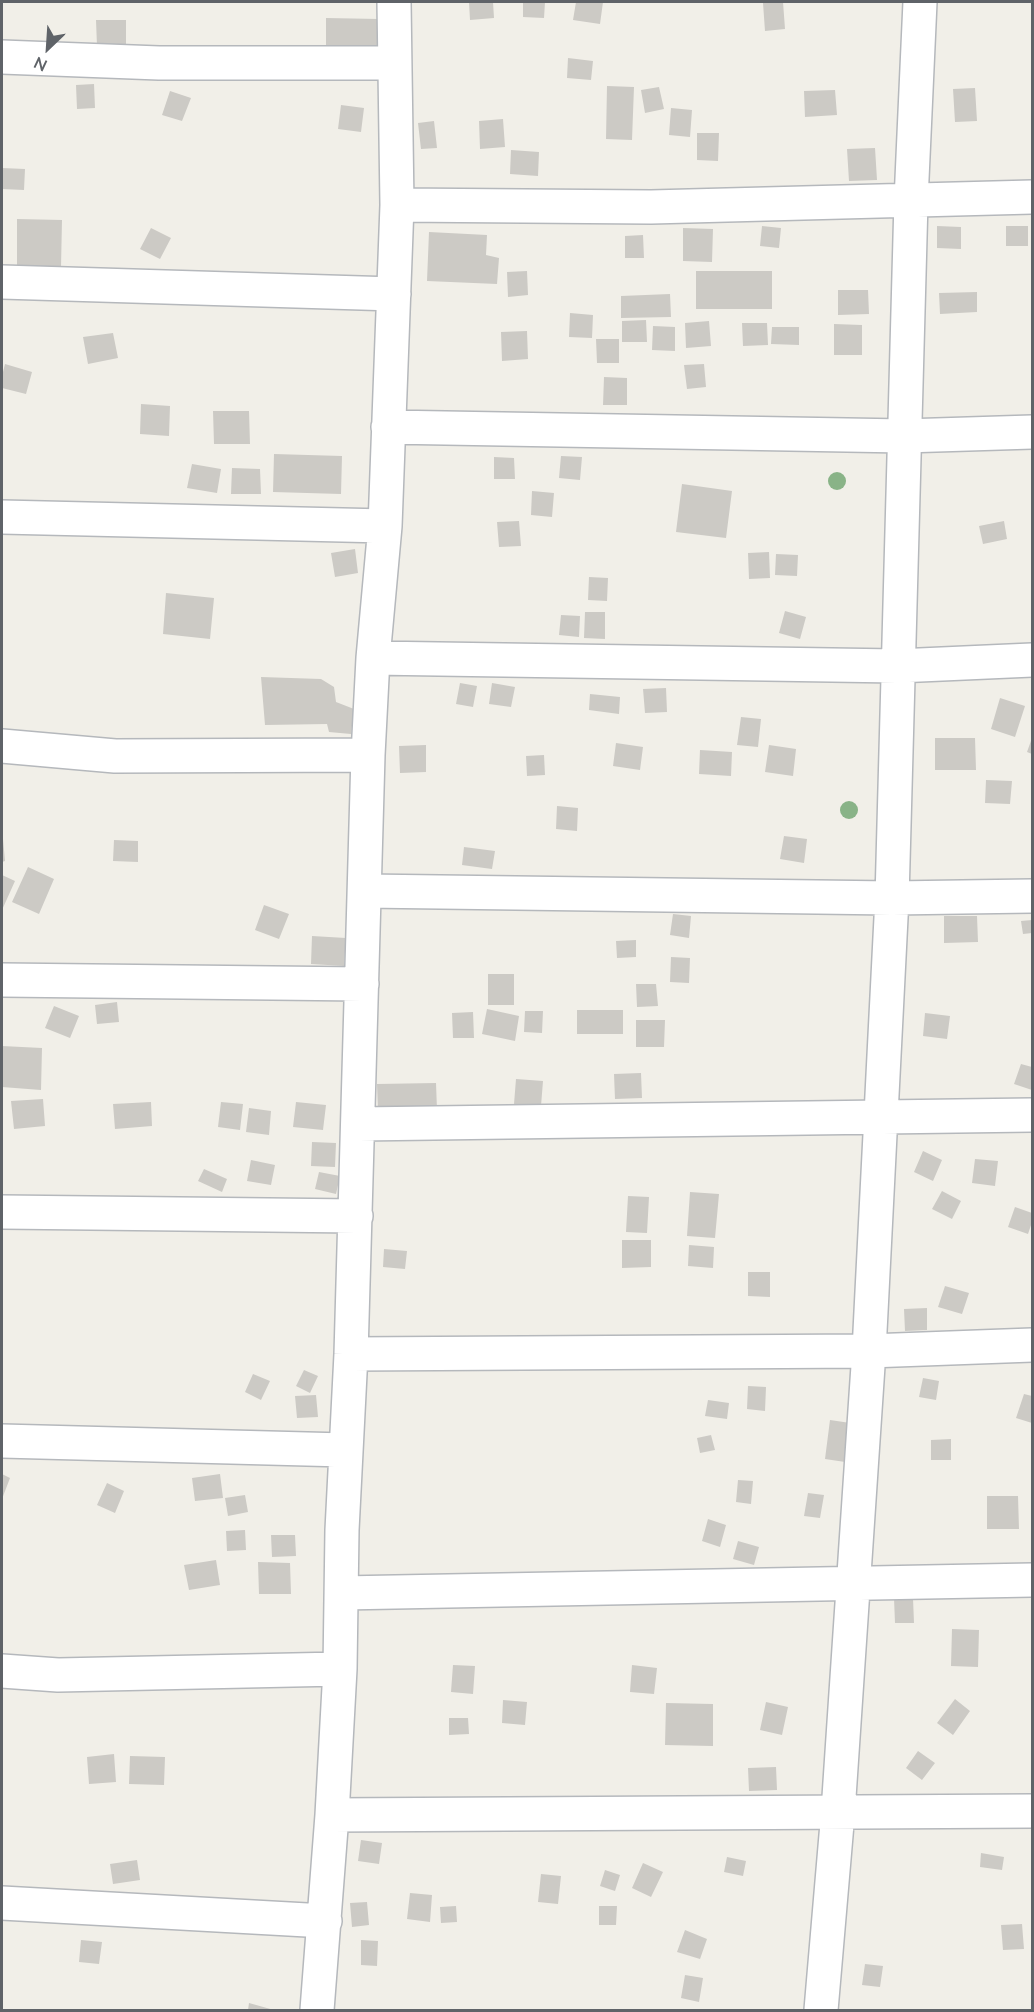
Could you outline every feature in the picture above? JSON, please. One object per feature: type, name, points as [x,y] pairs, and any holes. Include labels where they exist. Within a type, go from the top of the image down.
[{"type":"street","points":[[317,2010],[325,1921],[340,1669],[342,1530],[359,1124],[368,755],[373,658],[385,526],[394,294],[397,205],[394,2]]},
{"type":"street","points":[[821,2010],[838,1812],[868,1351],[892,898],[911,201],[920,2]]},
{"type":"street","points":[[2,57],[159,63],[394,63]]},
{"type":"street","points":[[397,205],[651,207],[1032,197]]},
{"type":"street","points":[[2,282],[394,294]]},
{"type":"street","points":[[388,427],[904,436],[1032,432]]},
{"type":"street","points":[[2,517],[385,526]]},
{"type":"street","points":[[373,658],[897,666],[1032,660]]},
{"type":"street","points":[[2,746],[115,756],[368,755]]},
{"type":"street","points":[[365,891],[892,898],[1032,896]]},
{"type":"street","points":[[2,980],[362,984]]},
{"type":"street","points":[[359,1124],[1032,1115]]},
{"type":"street","points":[[2,1212],[356,1216]]},
{"type":"street","points":[[351,1354],[868,1351],[1032,1345]]},
{"type":"street","points":[[2,1441],[345,1450]]},
{"type":"street","points":[[342,1593],[1032,1580]]},
{"type":"street","points":[[2,1671],[58,1675],[340,1669]]},
{"type":"street","points":[[332,1815],[1032,1811]]},
{"type":"street","points":[[2,1903],[325,1921]]},
{"type":"building","points":[[469,2],[493,2],[494,18],[470,20]]},
{"type":"building","points":[[523,2],[545,2],[544,18],[523,17]]},
{"type":"building","points":[[576,2],[603,2],[600,24],[573,20]]},
{"type":"building","points":[[783,2],[785,29],[765,31],[763,3]]},
{"type":"building","points":[[326,18],[379,19],[378,46],[326,45]]},
{"type":"building","points":[[96,20],[126,20],[126,45],[97,46]]},
{"type":"building","points":[[568,58],[593,61],[591,80],[567,78]]},
{"type":"building","points":[[94,84],[95,108],[77,109],[76,85]]},
{"type":"building","points":[[607,86],[634,87],[632,140],[606,139]]},
{"type":"building","points":[[659,87],[664,109],[645,113],[641,90]]},
{"type":"building","points":[[975,88],[977,121],[955,122],[953,89]]},
{"type":"building","points":[[835,90],[837,115],[805,117],[804,91]]},
{"type":"building","points":[[170,91],[191,98],[182,121],[162,115]]},
{"type":"building","points":[[341,105],[364,108],[361,132],[338,129]]},
{"type":"building","points":[[671,108],[692,110],[690,137],[669,135]]},
{"type":"building","points":[[503,119],[505,147],[480,149],[479,121]]},
{"type":"building","points":[[434,121],[437,148],[421,149],[418,123]]},
{"type":"building","points":[[697,133],[719,133],[718,161],[697,160]]},
{"type":"building","points":[[875,148],[877,180],[849,181],[847,149]]},
{"type":"building","points":[[511,150],[539,152],[538,176],[510,174]]},
{"type":"building","points":[[2,168],[25,169],[24,190],[2,189]]},
{"type":"building","points":[[17,219],[62,220],[61,267],[17,266]]},
{"type":"building","points":[[762,226],[781,228],[779,248],[760,246]]},
{"type":"building","points":[[937,226],[961,227],[961,249],[937,248]]},
{"type":"building","points":[[1006,226],[1028,226],[1028,246],[1006,246]]},
{"type":"building","points":[[151,228],[171,238],[160,259],[140,249]]},
{"type":"building","points":[[683,228],[713,229],[712,262],[683,261]]},
{"type":"building","points":[[429,232],[487,235],[486,255],[499,258],[497,284],[427,281]]},
{"type":"building","points":[[643,235],[644,258],[625,258],[625,236]]},
{"type":"building","points":[[527,271],[528,295],[508,297],[507,272]]},
{"type":"building","points":[[696,271],[772,271],[772,309],[696,309]]},
{"type":"building","points":[[838,290],[868,290],[869,314],[838,315]]},
{"type":"building","points":[[977,292],[977,312],[940,314],[939,293]]},
{"type":"building","points":[[670,294],[671,317],[621,318],[621,296]]},
{"type":"building","points":[[570,313],[593,315],[592,338],[569,337]]},
{"type":"building","points":[[646,320],[647,342],[622,342],[622,321]]},
{"type":"building","points":[[709,321],[711,346],[686,348],[685,323]]},
{"type":"building","points":[[742,323],[767,323],[768,345],[743,346]]},
{"type":"building","points":[[834,324],[862,325],[862,355],[834,355]]},
{"type":"building","points":[[653,326],[675,327],[675,351],[652,350]]},
{"type":"building","points":[[772,327],[799,327],[799,345],[771,344]]},
{"type":"building","points":[[527,331],[528,359],[502,361],[501,332]]},
{"type":"building","points":[[113,333],[118,358],[88,364],[83,337]]},
{"type":"building","points":[[596,339],[619,339],[619,363],[597,363]]},
{"type":"building","points":[[5,364],[32,372],[26,394],[2,388]]},
{"type":"building","points":[[704,364],[706,387],[687,389],[684,365]]},
{"type":"building","points":[[604,377],[627,378],[627,405],[603,405]]},
{"type":"building","points":[[141,404],[170,406],[169,436],[140,434]]},
{"type":"building","points":[[213,411],[249,411],[250,444],[214,444]]},
{"type":"building","points":[[274,454],[342,456],[341,494],[273,492]]},
{"type":"building","points":[[561,456],[582,457],[580,480],[559,478]]},
{"type":"building","points":[[494,457],[514,458],[515,479],[494,479]]},
{"type":"building","points":[[192,464],[221,469],[217,493],[187,488]]},
{"type":"building","points":[[232,468],[260,469],[261,494],[231,494]]},
{"type":"building","points":[[682,484],[732,491],[726,538],[676,532]]},
{"type":"building","points":[[532,491],[554,493],[552,517],[531,515]]},
{"type":"building","points":[[519,521],[521,546],[499,547],[497,522]]},
{"type":"building","points":[[1004,521],[1007,539],[983,544],[979,526]]},
{"type":"building","points":[[355,549],[358,573],[335,577],[331,553]]},
{"type":"building","points":[[769,552],[770,578],[749,579],[748,553]]},
{"type":"building","points":[[776,554],[798,555],[797,576],[775,575]]},
{"type":"building","points":[[589,577],[608,578],[607,601],[588,600]]},
{"type":"building","points":[[166,593],[214,598],[210,639],[163,634]]},
{"type":"building","points":[[785,611],[806,617],[800,639],[779,633]]},
{"type":"building","points":[[585,612],[605,612],[605,639],[584,638]]},
{"type":"building","points":[[561,615],[580,616],[579,637],[559,635]]},
{"type":"building","points":[[261,677],[321,679],[334,687],[336,702],[354,709],[351,734],[329,732],[327,724],[265,725]]},
{"type":"building","points":[[460,683],[477,686],[473,707],[456,704]]},
{"type":"building","points":[[492,683],[515,687],[511,707],[489,704]]},
{"type":"building","points":[[666,688],[667,712],[645,713],[643,689]]},
{"type":"building","points":[[590,694],[620,697],[619,714],[589,710]]},
{"type":"building","points":[[1000,698],[1025,706],[1015,737],[991,729]]},
{"type":"building","points":[[741,717],[761,719],[758,747],[737,745]]},
{"type":"building","points":[[935,738],[975,738],[976,770],[935,770]]},
{"type":"building","points":[[1032,738],[1032,754],[1027,752]]},
{"type":"building","points":[[616,743],[643,747],[640,770],[613,766]]},
{"type":"building","points":[[426,745],[426,772],[400,773],[399,746]]},
{"type":"building","points":[[769,745],[796,749],[793,776],[765,772]]},
{"type":"building","points":[[700,750],[732,752],[731,776],[699,774]]},
{"type":"building","points":[[544,755],[545,775],[527,776],[526,756]]},
{"type":"building","points":[[986,780],[1012,781],[1010,804],[985,803]]},
{"type":"building","points":[[557,806],[578,808],[577,831],[556,829]]},
{"type":"building","points":[[784,836],[807,839],[804,863],[780,859]]},
{"type":"building","points":[[2,839],[5,861],[2,862]]},
{"type":"building","points":[[114,840],[138,841],[138,862],[113,861]]},
{"type":"building","points":[[464,847],[495,851],[492,869],[462,865]]},
{"type":"building","points":[[28,867],[54,879],[39,914],[12,902]]},
{"type":"building","points":[[2,875],[15,881],[2,910]]},
{"type":"building","points":[[264,905],[289,914],[279,939],[255,930]]},
{"type":"building","points":[[673,914],[691,916],[689,938],[670,935]]},
{"type":"building","points":[[944,916],[977,916],[978,942],[944,943]]},
{"type":"building","points":[[1032,920],[1032,933],[1023,934],[1021,921]]},
{"type":"building","points":[[312,936],[346,938],[344,966],[311,964]]},
{"type":"building","points":[[636,940],[636,957],[617,958],[616,941]]},
{"type":"building","points":[[671,957],[690,958],[689,983],[670,982]]},
{"type":"building","points":[[488,974],[514,974],[514,1005],[488,1005]]},
{"type":"building","points":[[636,984],[656,984],[658,1006],[637,1007]]},
{"type":"building","points":[[117,1002],[119,1022],[97,1024],[95,1005]]},
{"type":"building","points":[[54,1006],[79,1016],[70,1038],[45,1028]]},
{"type":"building","points":[[487,1009],[519,1016],[515,1041],[482,1034]]},
{"type":"building","points":[[577,1010],[623,1010],[623,1034],[577,1034]]},
{"type":"building","points":[[525,1011],[543,1011],[542,1033],[524,1032]]},
{"type":"building","points":[[473,1012],[474,1038],[453,1038],[452,1013]]},
{"type":"building","points":[[925,1013],[950,1016],[947,1039],[923,1036]]},
{"type":"building","points":[[636,1020],[665,1020],[664,1047],[636,1047]]},
{"type":"building","points":[[2,1046],[42,1048],[41,1090],[2,1087]]},
{"type":"building","points":[[1021,1064],[1032,1067],[1032,1090],[1014,1084]]},
{"type":"building","points":[[641,1073],[642,1098],[615,1099],[614,1074]]},
{"type":"building","points":[[516,1079],[543,1081],[541,1106],[514,1104]]},
{"type":"building","points":[[436,1083],[437,1110],[378,1111],[377,1084]]},
{"type":"building","points":[[43,1099],[45,1126],[14,1129],[11,1101]]},
{"type":"building","points":[[151,1102],[152,1126],[115,1129],[113,1104]]},
{"type":"building","points":[[221,1102],[243,1104],[240,1130],[218,1127]]},
{"type":"building","points":[[296,1102],[326,1105],[323,1130],[293,1127]]},
{"type":"building","points":[[249,1108],[271,1111],[269,1135],[246,1132]]},
{"type":"building","points":[[312,1142],[336,1143],[335,1167],[311,1166]]},
{"type":"building","points":[[923,1151],[942,1160],[933,1181],[914,1172]]},
{"type":"building","points":[[975,1159],[998,1161],[995,1186],[972,1183]]},
{"type":"building","points":[[251,1160],[275,1165],[271,1185],[247,1181]]},
{"type":"building","points":[[204,1169],[227,1179],[222,1192],[198,1181]]},
{"type":"building","points":[[319,1172],[340,1176],[336,1194],[315,1189]]},
{"type":"building","points":[[942,1191],[961,1201],[952,1219],[932,1209]]},
{"type":"building","points":[[690,1192],[719,1194],[715,1238],[687,1236]]},
{"type":"building","points":[[628,1196],[649,1197],[647,1233],[626,1232]]},
{"type":"building","points":[[1015,1207],[1032,1213],[1028,1234],[1008,1227]]},
{"type":"building","points":[[622,1240],[651,1240],[651,1267],[622,1268]]},
{"type":"building","points":[[689,1245],[714,1247],[713,1268],[688,1266]]},
{"type":"building","points":[[384,1249],[407,1251],[405,1269],[383,1267]]},
{"type":"building","points":[[748,1272],[770,1272],[770,1297],[748,1296]]},
{"type":"building","points":[[945,1286],[969,1293],[962,1314],[938,1307]]},
{"type":"building","points":[[927,1308],[927,1330],[905,1331],[904,1309]]},
{"type":"building","points":[[304,1370],[318,1376],[310,1393],[296,1386]]},
{"type":"building","points":[[253,1374],[270,1381],[261,1400],[245,1392]]},
{"type":"building","points":[[923,1378],[939,1381],[936,1400],[919,1397]]},
{"type":"building","points":[[748,1386],[766,1387],[765,1411],[747,1409]]},
{"type":"building","points":[[1024,1394],[1032,1396],[1032,1423],[1016,1418]]},
{"type":"building","points":[[316,1395],[318,1417],[297,1418],[295,1396]]},
{"type":"building","points":[[708,1400],[729,1403],[727,1419],[705,1416]]},
{"type":"building","points":[[830,1420],[857,1424],[852,1463],[825,1459]]},
{"type":"building","points":[[711,1435],[715,1450],[700,1453],[697,1438]]},
{"type":"building","points":[[951,1439],[951,1460],[931,1460],[931,1440]]},
{"type":"building","points":[[2,1474],[10,1478],[2,1499]]},
{"type":"building","points":[[220,1474],[223,1498],[195,1501],[192,1478]]},
{"type":"building","points":[[738,1480],[753,1481],[751,1504],[736,1502]]},
{"type":"building","points":[[107,1483],[124,1491],[115,1513],[97,1505]]},
{"type":"building","points":[[808,1493],[824,1495],[820,1518],[804,1516]]},
{"type":"building","points":[[245,1495],[248,1512],[228,1516],[225,1498]]},
{"type":"building","points":[[987,1496],[1018,1496],[1019,1529],[987,1529]]},
{"type":"building","points":[[708,1519],[726,1525],[720,1547],[702,1541]]},
{"type":"building","points":[[245,1530],[246,1550],[227,1551],[226,1531]]},
{"type":"building","points":[[271,1535],[295,1535],[296,1556],[272,1557]]},
{"type":"building","points":[[738,1541],[759,1547],[754,1565],[733,1559]]},
{"type":"building","points":[[216,1560],[220,1585],[189,1590],[184,1565]]},
{"type":"building","points":[[258,1562],[290,1563],[291,1594],[259,1594]]},
{"type":"building","points":[[894,1598],[913,1598],[914,1623],[895,1623]]},
{"type":"building","points":[[952,1629],[979,1630],[978,1667],[951,1666]]},
{"type":"building","points":[[453,1665],[475,1666],[473,1694],[451,1692]]},
{"type":"building","points":[[632,1665],[657,1668],[654,1694],[630,1692]]},
{"type":"building","points":[[955,1699],[970,1711],[953,1735],[937,1723]]},
{"type":"building","points":[[503,1700],[527,1702],[525,1725],[502,1723]]},
{"type":"building","points":[[766,1702],[788,1707],[782,1735],[760,1730]]},
{"type":"building","points":[[666,1703],[713,1704],[713,1746],[665,1745]]},
{"type":"building","points":[[449,1718],[468,1718],[469,1734],[449,1735]]},
{"type":"building","points":[[918,1751],[935,1763],[922,1780],[906,1768]]},
{"type":"building","points":[[114,1754],[116,1782],[89,1784],[87,1757]]},
{"type":"building","points":[[130,1756],[165,1757],[164,1785],[129,1784]]},
{"type":"building","points":[[776,1767],[777,1790],[749,1791],[748,1768]]},
{"type":"building","points":[[361,1840],[382,1843],[379,1864],[358,1861]]},
{"type":"building","points":[[981,1853],[1004,1857],[1002,1870],[980,1867]]},
{"type":"building","points":[[727,1857],[746,1861],[743,1876],[724,1872]]},
{"type":"building","points":[[137,1860],[140,1880],[113,1884],[110,1864]]},
{"type":"building","points":[[643,1863],[663,1872],[651,1897],[632,1888]]},
{"type":"building","points":[[605,1870],[620,1875],[615,1891],[600,1886]]},
{"type":"building","points":[[541,1874],[561,1876],[558,1904],[538,1902]]},
{"type":"building","points":[[410,1893],[432,1895],[430,1922],[407,1919]]},
{"type":"building","points":[[367,1902],[369,1925],[352,1927],[350,1903]]},
{"type":"building","points":[[456,1906],[457,1922],[441,1923],[440,1907]]},
{"type":"building","points":[[599,1906],[617,1906],[616,1925],[599,1925]]},
{"type":"building","points":[[1022,1924],[1024,1949],[1003,1950],[1001,1925]]},
{"type":"building","points":[[685,1930],[707,1939],[700,1959],[677,1952]]},
{"type":"building","points":[[81,1940],[102,1942],[99,1964],[79,1962]]},
{"type":"building","points":[[361,1940],[378,1941],[377,1966],[361,1965]]},
{"type":"building","points":[[865,1964],[883,1966],[880,1987],[862,1985]]},
{"type":"building","points":[[685,1975],[703,1978],[699,2002],[681,1998]]},
{"type":"building","points":[[249,2003],[274,2010],[248,2010]]}]
